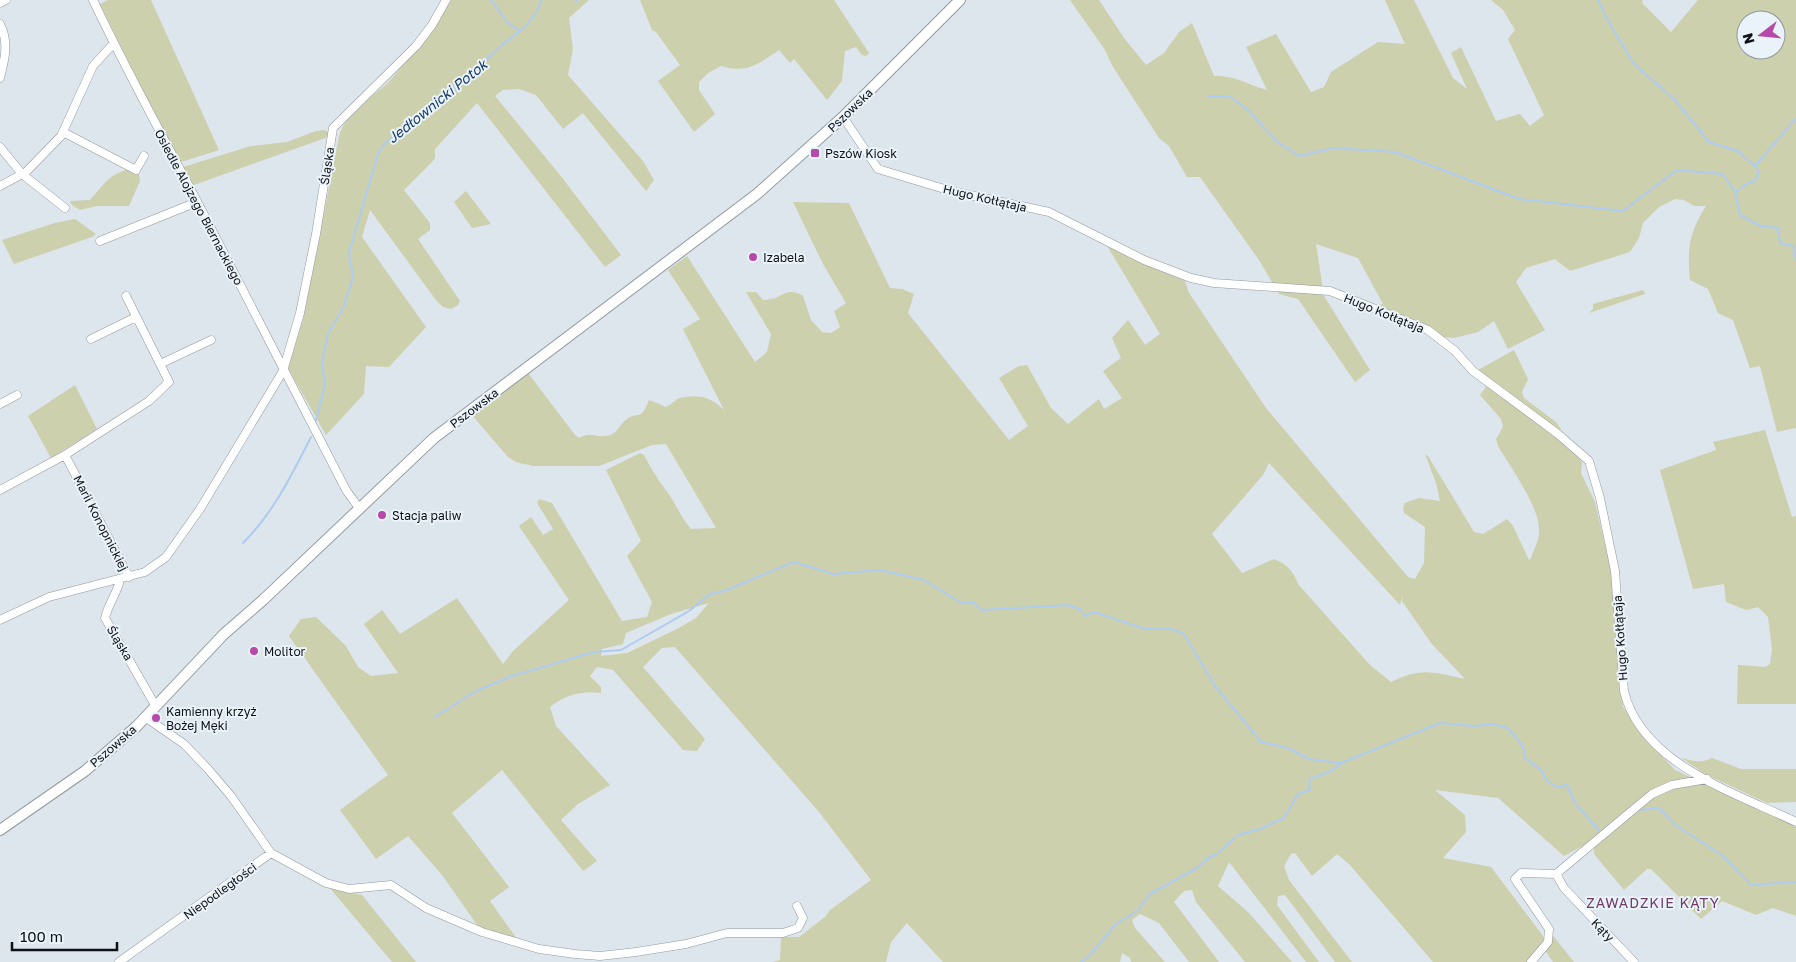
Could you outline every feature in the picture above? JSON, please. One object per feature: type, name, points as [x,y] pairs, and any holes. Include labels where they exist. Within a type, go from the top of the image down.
[{"type":"main road","name":"Pszowska","points":[[0,830],[85,771],[145,717],[224,634],[264,600],[434,438],[757,194],[843,118],[960,0]]},
{"type":"street","points":[[0,3],[6,0]]},
{"type":"street","name":"Osiedle Alojzego Biernackiego","points":[[93,0],[283,372]]},
{"type":"street","name":"Śląska","points":[[129,577],[145,572],[166,557],[200,509],[283,372],[300,313],[316,234],[333,128],[416,46],[432,25],[446,0]]},
{"type":"street","points":[[0,24],[3,30],[6,52],[0,78]]},
{"type":"street","points":[[0,186],[22,174],[63,132],[94,66],[114,43]]},
{"type":"street","name":"Hugo Kołłątaja","points":[[843,118],[878,168],[951,191],[1049,212],[1144,260],[1191,278],[1214,283],[1330,292],[1428,330],[1455,350],[1473,371],[1558,434],[1589,461],[1600,498],[1615,571],[1622,672],[1627,706],[1656,746],[1675,763],[1796,822]]},
{"type":"street","name":"Osiedle Alojzego Biernackiego","points":[[63,132],[136,170],[144,156]]},
{"type":"street","points":[[0,147],[22,174],[65,208]]},
{"type":"street","points":[[100,241],[197,202]]},
{"type":"street","points":[[0,490],[66,455],[149,401],[169,382],[126,296]]},
{"type":"street","points":[[91,339],[136,317]]},
{"type":"street","points":[[160,364],[211,340]]},
{"type":"street","points":[[283,372],[346,490],[359,508]]},
{"type":"street","points":[[0,404],[17,395]]},
{"type":"street","name":"Marii Konopnickiej","points":[[0,620],[49,597],[129,577],[66,455]]},
{"type":"street","name":"Śląska","points":[[120,580],[117,593],[107,606],[105,618],[155,705]]},
{"type":"street","points":[[145,717],[184,744],[208,769],[231,796],[271,853],[326,883],[349,889],[391,885],[426,908],[476,930],[539,949],[600,956],[645,951],[727,933],[783,933],[798,928],[803,918],[797,906]]},
{"type":"street","points":[[1531,962],[1548,942],[1550,934],[1547,924],[1515,878],[1521,873],[1556,874],[1652,794],[1672,785],[1706,779]]},
{"type":"street","name":"Niepodległości","points":[[119,962],[271,853]]},
{"type":"street","name":"Kąty","points":[[1556,874],[1564,888],[1634,962]]},
{"type":"green space","points":[[108,0],[151,0],[219,150],[178,163],[100,4]]},
{"type":"green space","points":[[451,0],[589,0],[569,18],[573,49],[568,75],[643,161],[654,180],[646,191],[583,113],[563,129],[536,95],[519,89],[503,90],[495,96],[560,175],[621,255],[605,267],[477,103],[435,149],[435,158],[432,162],[404,190],[430,223],[430,230],[418,239],[460,301],[458,305],[451,309],[443,307],[436,300],[370,210],[362,237],[426,327],[389,367],[366,366],[364,394],[326,435],[288,368],[303,320],[339,136],[351,115],[388,83],[423,42],[441,18]]},
{"type":"green space","points":[[640,0],[834,0],[869,53],[866,56],[862,55],[856,47],[845,51],[842,81],[827,100],[794,59],[790,63],[779,50],[759,63],[746,68],[738,69],[721,66],[708,73],[699,82],[699,90],[715,114],[694,132],[658,81],[680,65],[656,32],[652,30]]},
{"type":"green space","points":[[1070,0],[1099,0],[1124,38],[1146,65],[1164,53],[1179,32],[1192,23],[1214,76],[1236,79],[1267,90],[1246,47],[1276,34],[1311,92],[1324,87],[1331,72],[1378,42],[1405,44],[1385,0],[1414,0],[1453,78],[1467,89],[1451,53],[1461,47],[1496,121],[1520,114],[1530,126],[1544,115],[1508,39],[1515,30],[1503,10],[1491,0],[1642,0],[1643,4],[1671,32],[1698,0],[1796,0],[1796,428],[1777,432],[1760,366],[1750,368],[1733,320],[1718,313],[1708,289],[1690,280],[1690,241],[1696,224],[1706,206],[1694,206],[1684,200],[1675,199],[1659,207],[1643,223],[1639,238],[1630,252],[1570,271],[1555,259],[1526,268],[1516,282],[1545,330],[1508,349],[1494,321],[1478,332],[1454,338],[1444,337],[1426,325],[1377,305],[1383,304],[1358,258],[1316,244],[1324,296],[1370,370],[1355,382],[1298,299],[1279,294],[1259,260],[1200,177],[1187,177],[1169,146],[1159,138],[1113,67],[1105,50]]},
{"type":"green space","points":[[324,130],[330,135],[328,137],[194,185],[183,167],[251,146],[287,142],[316,131]]},
{"type":"green space","points":[[129,169],[139,174],[140,181],[129,206],[97,206],[80,210],[72,205],[70,201],[90,200],[111,178]]},
{"type":"green space","points":[[466,191],[491,224],[472,228],[454,202]]},
{"type":"green space","points":[[793,202],[849,203],[890,288],[902,289],[914,294],[908,313],[1009,440],[1028,426],[999,378],[1019,366],[1027,365],[1051,408],[1068,424],[1099,399],[1104,409],[1122,398],[1103,371],[1121,358],[1112,338],[1128,320],[1145,345],[1160,334],[1106,244],[1185,281],[1189,293],[1266,408],[1408,577],[1415,579],[1424,563],[1425,527],[1404,513],[1403,508],[1405,503],[1419,498],[1440,501],[1436,483],[1425,454],[1474,532],[1483,534],[1507,519],[1513,526],[1529,560],[1537,544],[1539,529],[1534,509],[1498,446],[1496,439],[1503,427],[1501,419],[1480,395],[1488,384],[1569,447],[1582,462],[1581,473],[1595,502],[1611,571],[1623,707],[1645,738],[1675,770],[1796,826],[1796,916],[1773,908],[1756,915],[1722,901],[1701,919],[1651,869],[1647,869],[1624,890],[1594,854],[1594,848],[1599,837],[1564,856],[1498,798],[1435,790],[1465,815],[1466,832],[1443,858],[1491,867],[1546,940],[1529,962],[1433,962],[1349,864],[1337,854],[1312,876],[1295,853],[1291,854],[1284,866],[1289,880],[1352,962],[1335,962],[1285,895],[1278,896],[1277,905],[1319,962],[1306,962],[1229,862],[1218,886],[1248,912],[1292,962],[1245,962],[1196,902],[1192,890],[1184,891],[1174,902],[1219,962],[1189,962],[1159,923],[1140,914],[1132,920],[1135,928],[1165,962],[1131,962],[1130,958],[1122,953],[1120,962],[943,962],[907,923],[891,942],[886,962],[772,962],[780,960],[781,937],[799,937],[825,917],[830,910],[871,880],[819,812],[675,647],[662,648],[643,667],[705,739],[697,751],[683,750],[613,670],[597,667],[590,676],[601,687],[601,693],[587,692],[574,694],[561,699],[550,707],[556,726],[610,785],[578,804],[561,820],[597,861],[583,871],[502,770],[452,813],[509,887],[490,901],[517,939],[480,929],[442,875],[408,836],[376,859],[340,810],[388,775],[289,636],[301,619],[316,617],[346,646],[358,667],[371,676],[398,673],[364,624],[382,610],[400,634],[457,598],[503,664],[513,651],[569,600],[519,526],[531,517],[543,535],[553,529],[537,503],[539,499],[552,503],[622,621],[647,617],[652,602],[627,556],[641,541],[606,470],[640,453],[644,455],[691,529],[716,528],[666,444],[652,445],[599,466],[533,466],[516,462],[508,457],[471,414],[528,373],[579,438],[587,435],[602,436],[613,434],[624,421],[642,414],[649,400],[666,407],[680,398],[693,396],[709,399],[724,410],[683,329],[700,319],[668,270],[687,256],[755,362],[767,352],[771,334],[746,292],[756,292],[763,300],[769,300],[791,292],[797,293],[803,296],[811,320],[822,332],[831,333],[840,327],[834,311],[846,303],[823,264]],"holes":[[[1269,463],[1400,605],[1403,594],[1402,601],[1431,643],[1465,679],[1428,672],[1411,674],[1391,682],[1370,665],[1298,584],[1292,572],[1286,566],[1274,559],[1242,573],[1212,534],[1263,475]],[[709,603],[696,618],[677,629],[627,653],[601,656],[602,649],[623,644],[626,633],[671,614]]]},
{"type":"green space","points":[[75,219],[96,234],[14,264],[2,240],[55,223]]},
{"type":"green space","points":[[1643,290],[1645,294],[1589,313],[1593,309],[1593,304]]},
{"type":"green space","points":[[1514,350],[1528,379],[1522,392],[1524,398],[1556,422],[1561,429],[1558,431],[1478,370]]},
{"type":"green space","points":[[75,385],[97,429],[51,458],[28,416]]},
{"type":"green space","points":[[1765,430],[1792,517],[1796,516],[1796,704],[1737,704],[1738,665],[1765,667],[1770,664],[1772,649],[1768,617],[1758,607],[1746,610],[1726,602],[1724,584],[1693,589],[1660,470],[1716,450],[1713,442]]},
{"type":"green space","points":[[1680,757],[1692,761],[1712,758],[1741,769],[1796,769],[1796,802],[1767,803],[1705,774]]},
{"type":"green space","points":[[329,887],[362,895],[416,962],[392,962]]},
{"type":"green space","points":[[1551,933],[1574,962],[1553,962],[1545,950]]},
{"type":"waterway","points":[[491,0],[508,23],[520,31]]},
{"type":"waterway","name":"Jedłownicki Potok","points":[[316,420],[325,384],[322,362],[328,334],[344,306],[353,277],[349,253],[378,154],[385,143],[428,112],[508,40],[524,28],[536,12],[541,0]]},
{"type":"waterway","points":[[1598,0],[1633,63],[1675,100],[1709,142],[1738,151],[1755,166]]},
{"type":"waterway","points":[[1208,96],[1229,96],[1249,111],[1276,141],[1299,156],[1333,148],[1395,152],[1519,199],[1623,211],[1677,170],[1723,174],[1735,192],[1740,215],[1761,226],[1778,228],[1780,243],[1793,246],[1796,261]]},
{"type":"waterway","points":[[1735,192],[1748,183],[1755,181],[1759,172],[1755,166],[1796,118]]},
{"type":"waterway","points":[[243,543],[273,506],[311,437]]},
{"type":"waterway","points":[[435,717],[476,691],[512,676],[594,652],[621,650],[689,611],[710,594],[724,591],[794,562],[833,574],[879,570],[924,580],[961,603],[974,603],[982,610],[1068,605],[1080,609],[1086,617],[1090,613],[1097,613],[1145,629],[1171,629],[1184,634],[1215,686],[1261,742],[1288,748],[1309,759],[1341,763],[1440,723],[1474,726],[1493,724],[1508,728],[1522,745],[1524,757],[1542,771],[1547,781],[1557,787],[1567,785],[1575,803],[1601,833],[1602,831]]},
{"type":"waterway","points":[[1081,962],[1090,955],[1115,925],[1137,911],[1150,894],[1197,868],[1208,858],[1217,854],[1238,835],[1260,829],[1284,818],[1298,794],[1310,790],[1309,780],[1337,767],[1341,763]]},
{"type":"waterway","points":[[1639,810],[1659,808],[1674,824],[1723,856],[1751,885],[1796,882]]},
{"type":"place","name":"Pszów Kiosk","points":[[815,153]]},
{"type":"place","name":"Izabela","points":[[753,257]]},
{"type":"place","name":"Stacja paliw","points":[[382,515]]},
{"type":"place","name":"Molitor","points":[[254,651]]},
{"type":"place","name":"Kamienny krzyż Bożej Męki","points":[[156,718]]},
{"type":"district","name":"ZAWADZKIE KĄTY","points":[[1653,902]]}]
